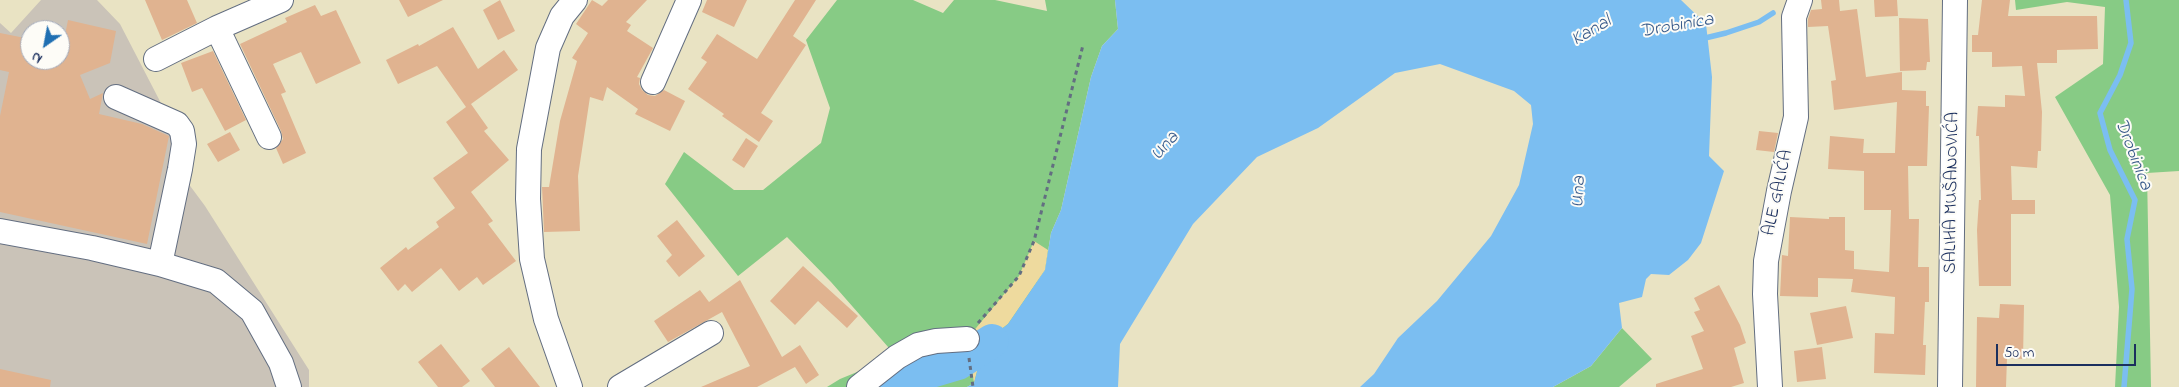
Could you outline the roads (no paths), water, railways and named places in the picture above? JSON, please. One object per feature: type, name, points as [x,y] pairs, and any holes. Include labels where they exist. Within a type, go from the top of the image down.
[{"type":"street","points":[[156,59],[217,28],[281,0]]},
{"type":"street","points":[[570,387],[546,319],[532,259],[528,199],[529,149],[548,48],[562,16],[575,0]]},
{"type":"street","name":"ALE GALIĆA","points":[[1770,387],[1765,294],[1766,261],[1778,191],[1796,118],[1794,17],[1800,0]]},
{"type":"street","name":"SALIHA MUŠANOVIĆA","points":[[1950,387],[1956,0]]},
{"type":"street","points":[[653,82],[687,2]]},
{"type":"street","points":[[217,28],[269,137]]},
{"type":"street","points":[[116,97],[177,124],[182,131],[184,144],[180,169],[160,264]]},
{"type":"street","points":[[0,230],[92,248],[160,264],[216,281],[252,311],[281,362],[288,387]]},
{"type":"street","points":[[620,387],[711,333]]},
{"type":"street","points":[[860,387],[897,357],[918,345],[936,340],[967,338]]},
{"type":"water","points":[[1115,0],[1681,0],[1706,24],[1712,77],[1709,156],[1724,171],[1701,243],[1688,260],[1669,275],[1651,274],[1646,279],[1642,297],[1619,303],[1622,328],[1591,366],[1553,387],[1360,387],[1374,374],[1398,338],[1437,301],[1491,236],[1519,185],[1533,124],[1531,105],[1514,91],[1440,64],[1395,73],[1318,128],[1257,157],[1193,224],[1120,344],[1118,387],[967,387],[974,383],[979,364],[995,334],[1008,324],[1045,270],[1051,233],[1061,210],[1091,77],[1102,46],[1118,29]]},
{"type":"waterway","name":"Drobinica","points":[[2124,387],[2132,289],[2127,239],[2135,200],[2110,150],[2100,113],[2120,75],[2131,43],[2126,0]]},
{"type":"waterway","name":"Drobinica","points":[[1701,39],[1759,22],[1773,13]]},
{"type":"waterway","points":[[888,387],[904,379],[958,363],[992,341]]},
{"type":"water label","name":"Kanal","points":[[1592,32]]},
{"type":"water label","name":"Una","points":[[1166,147]]},
{"type":"water label","name":"Una","points":[[1580,192]]}]
